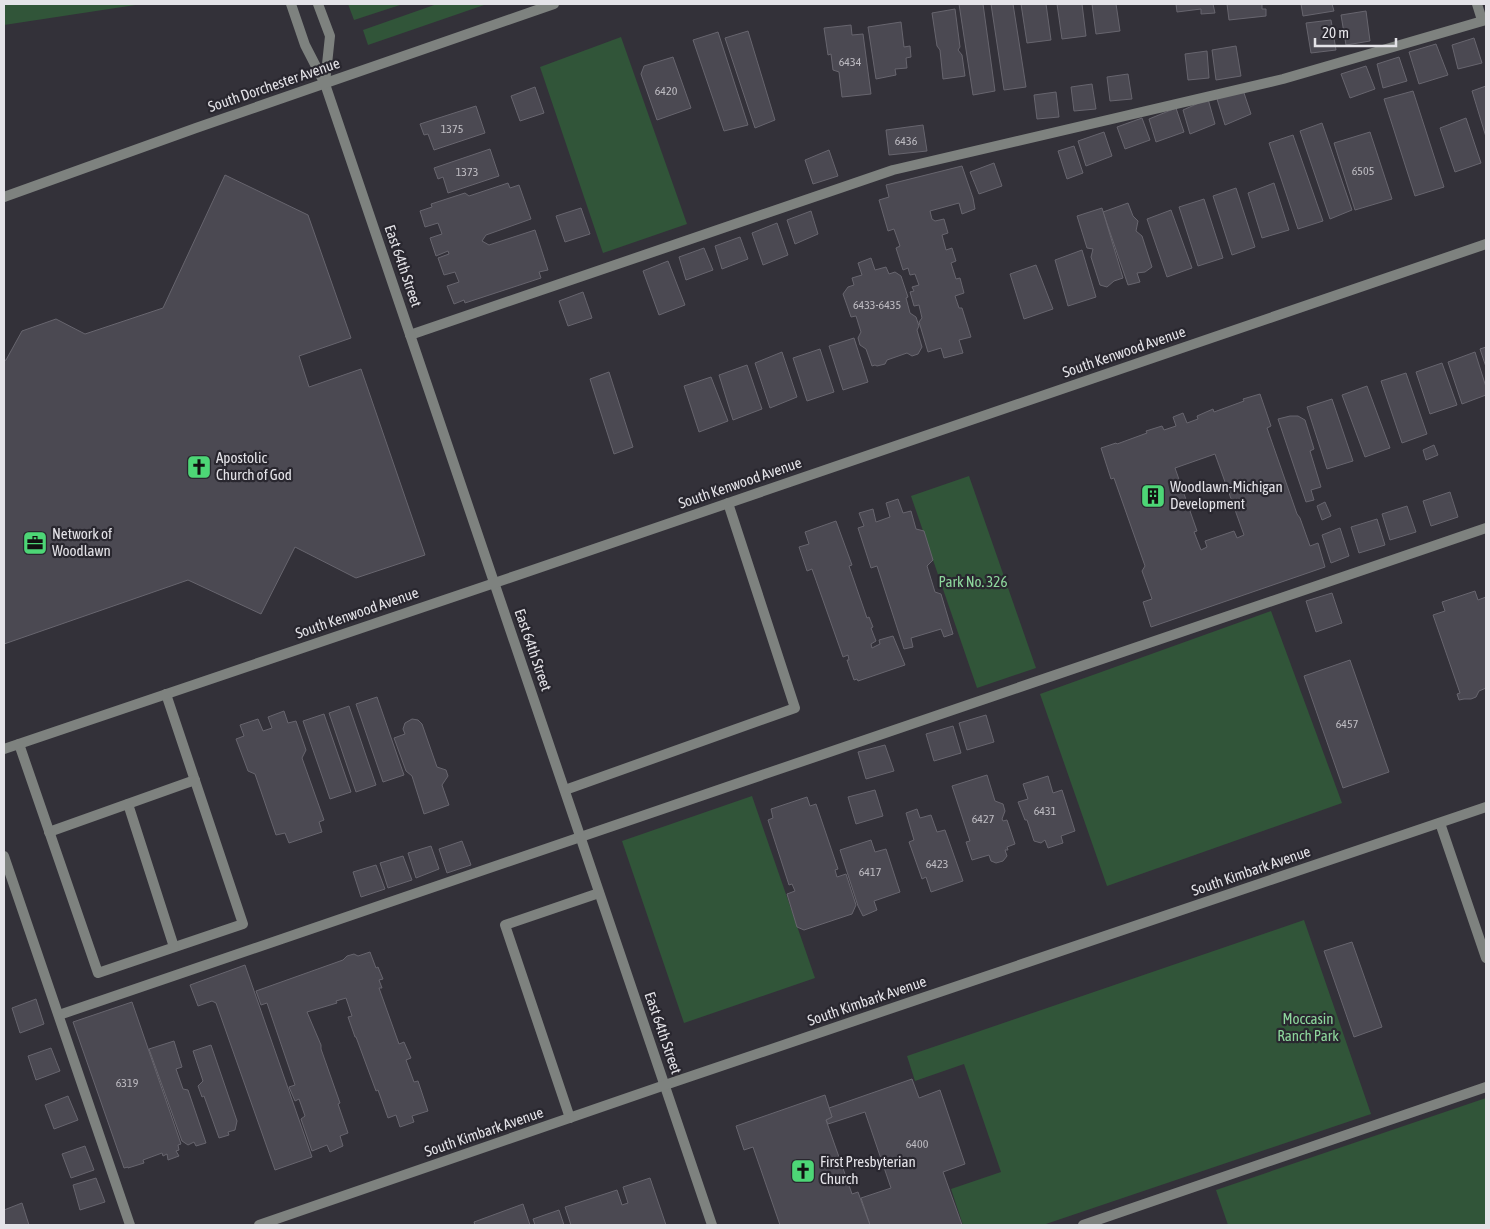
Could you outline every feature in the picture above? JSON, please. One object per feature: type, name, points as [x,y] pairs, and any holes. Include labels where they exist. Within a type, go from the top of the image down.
[{"type":"street","name":"East 64th Street","points":[[291,4],[305,45],[325,84],[712,1225]]},
{"type":"street","name":"East 64th Street","points":[[318,4],[330,36],[325,84]]},
{"type":"street","name":"South Dorchester Avenue","points":[[4,197],[196,128],[554,4]]},
{"type":"street","points":[[410,335],[893,170],[1283,79],[1484,20],[1477,4]]},
{"type":"street","name":"South Kenwood Avenue","points":[[4,748],[494,583],[1486,244]]},
{"type":"street","points":[[565,790],[795,708],[728,503]]},
{"type":"street","points":[[59,1015],[1486,528]]},
{"type":"street","points":[[18,744],[98,973],[243,924],[166,694]]},
{"type":"street","points":[[49,832],[195,780]]},
{"type":"street","points":[[128,804],[174,947]]},
{"type":"street","name":"South Kimbark Avenue","points":[[258,1225],[1486,807]]},
{"type":"street","points":[[1440,823],[1486,958]]},
{"type":"street","points":[[4,856],[130,1225]]},
{"type":"street","points":[[570,1118],[505,925],[599,893]]},
{"type":"street","points":[[1083,1225],[1486,1087]]},
{"type":"green space","points":[[4,4],[142,4],[4,25]]},
{"type":"green space","points":[[348,4],[403,4],[354,20]]},
{"type":"green space","points":[[437,4],[487,4],[368,45],[363,30]]},
{"type":"green space","points":[[621,37],[687,224],[603,253],[540,67]]},
{"type":"green space","name":"Park No. 326","points":[[969,476],[1036,668],[977,688],[911,496]]},
{"type":"green space","points":[[1271,611],[1342,803],[1107,886],[1040,694]]},
{"type":"green space","points":[[752,796],[815,978],[684,1023],[622,841]]},
{"type":"green space","name":"Moccasin Ranch Park","points":[[1304,920],[1371,1114],[1043,1225],[963,1225],[951,1189],[1001,1172],[964,1064],[915,1081],[907,1056]]},
{"type":"green space","points":[[1486,1098],[1486,1225],[1228,1225],[1216,1190]]},
{"type":"building","points":[[959,4],[983,4],[995,91],[973,95]]},
{"type":"building","points":[[991,4],[1013,4],[1026,87],[1004,90]]},
{"type":"building","points":[[1021,4],[1046,4],[1051,40],[1027,43]]},
{"type":"building","points":[[1057,4],[1082,4],[1086,36],[1062,39]]},
{"type":"building","points":[[1092,4],[1116,4],[1120,31],[1096,34]]},
{"type":"building","points":[[1176,4],[1213,4],[1215,13],[1201,14],[1201,9],[1177,12]]},
{"type":"building","points":[[1227,4],[1262,4],[1262,9],[1266,9],[1266,16],[1229,20]]},
{"type":"building","points":[[1301,4],[1332,4],[1334,11],[1303,16]]},
{"type":"building","points":[[955,9],[960,47],[958,50],[962,55],[965,76],[943,79],[940,50],[937,46],[932,13]]},
{"type":"building","points":[[1366,11],[1370,41],[1346,45],[1341,15]]},
{"type":"building","points":[[1331,20],[1336,50],[1311,53],[1306,23]]},
{"type":"building","points":[[901,22],[904,47],[910,46],[911,57],[906,58],[907,68],[895,69],[896,75],[876,79],[868,27]]},
{"type":"building","points":[[851,25],[852,35],[863,34],[871,94],[842,97],[839,72],[833,70],[831,54],[828,55],[824,28]]},
{"type":"building","points":[[748,31],[775,120],[755,128],[725,38]]},
{"type":"building","points":[[718,32],[748,125],[724,131],[693,40]]},
{"type":"building","points":[[1474,38],[1482,63],[1458,69],[1452,45]]},
{"type":"building","points":[[1436,44],[1448,75],[1419,84],[1409,52]]},
{"type":"building","points":[[1236,46],[1241,76],[1216,80],[1212,50]]},
{"type":"building","points":[[1207,51],[1209,78],[1188,80],[1185,54]]},
{"type":"building","points":[[673,57],[691,108],[657,120],[641,74],[644,66]]},
{"type":"building","points":[[1399,57],[1407,81],[1383,88],[1377,64]]},
{"type":"building","points":[[1366,66],[1375,89],[1350,98],[1341,74]]},
{"type":"building","points":[[1128,74],[1132,99],[1110,101],[1107,77]]},
{"type":"building","points":[[1092,84],[1096,109],[1074,111],[1071,87]]},
{"type":"building","points":[[1486,86],[1486,137],[1472,91]]},
{"type":"building","points":[[535,87],[544,113],[520,121],[511,96]]},
{"type":"building","points":[[1243,90],[1251,114],[1225,125],[1217,99]]},
{"type":"building","points":[[1413,91],[1444,187],[1415,196],[1384,99]]},
{"type":"building","points":[[1056,92],[1059,117],[1037,119],[1034,95]]},
{"type":"building","points":[[1208,99],[1215,124],[1190,134],[1183,110]]},
{"type":"building","points":[[476,106],[485,133],[434,150],[428,134],[424,135],[420,124]]},
{"type":"building","points":[[1176,108],[1184,132],[1156,142],[1149,119]]},
{"type":"building","points":[[1142,118],[1150,140],[1125,149],[1117,127]]},
{"type":"building","points":[[1466,118],[1481,163],[1455,172],[1440,128]]},
{"type":"building","points":[[1322,123],[1352,210],[1330,219],[1300,131]]},
{"type":"building","points":[[923,125],[927,151],[889,155],[886,130]]},
{"type":"building","points":[[1104,132],[1112,156],[1086,166],[1078,141]]},
{"type":"building","points":[[1370,132],[1392,199],[1355,210],[1334,143]]},
{"type":"building","points":[[1293,135],[1323,221],[1298,229],[1269,143]]},
{"type":"building","points":[[1074,146],[1083,173],[1067,179],[1058,151]]},
{"type":"building","points":[[490,149],[499,176],[448,193],[443,177],[438,179],[434,168]]},
{"type":"building","points":[[829,150],[838,176],[813,184],[805,160]]},
{"type":"building","points":[[994,163],[1002,186],[979,194],[970,172]]},
{"type":"building","points":[[962,166],[975,209],[962,214],[959,203],[930,211],[932,219],[935,221],[944,219],[948,233],[942,235],[946,250],[952,248],[956,261],[951,263],[956,279],[960,278],[964,293],[955,296],[959,308],[962,308],[971,337],[959,340],[963,353],[944,358],[941,348],[928,352],[919,322],[922,318],[919,305],[914,306],[910,292],[914,291],[912,287],[919,285],[915,274],[910,275],[908,268],[903,270],[896,248],[900,246],[894,229],[888,231],[879,200],[889,197],[886,185]]},
{"type":"building","name":"Apostolic Church of God","points":[[225,175],[308,215],[351,338],[299,356],[309,387],[361,369],[425,555],[356,578],[295,547],[261,614],[188,580],[4,644],[4,361],[22,331],[56,319],[85,334],[163,308]]},
{"type":"building","points":[[508,183],[510,188],[519,185],[531,219],[486,235],[482,241],[489,245],[535,230],[548,270],[539,272],[541,278],[465,303],[464,300],[454,304],[447,286],[459,282],[455,272],[444,275],[438,258],[449,254],[448,251],[436,256],[430,238],[442,234],[438,223],[425,227],[420,211],[432,207],[431,204],[465,193],[469,196]]},
{"type":"building","points":[[1274,183],[1289,230],[1262,238],[1248,193]]},
{"type":"building","points":[[1236,188],[1255,247],[1232,255],[1213,196]]},
{"type":"building","points":[[1204,199],[1223,258],[1198,266],[1179,207]]},
{"type":"building","points":[[1128,203],[1133,216],[1138,221],[1136,231],[1142,236],[1152,267],[1145,272],[1137,273],[1140,282],[1128,285],[1103,212]]},
{"type":"building","points":[[581,208],[590,234],[565,242],[556,216]]},
{"type":"building","points":[[1102,208],[1123,278],[1114,281],[1107,287],[1100,285],[1091,257],[1093,249],[1087,248],[1077,216]]},
{"type":"building","points":[[1171,210],[1192,268],[1167,277],[1147,219]]},
{"type":"building","points":[[811,211],[818,234],[795,244],[787,220]]},
{"type":"building","points":[[777,223],[788,255],[763,265],[752,233]]},
{"type":"building","points":[[740,237],[748,259],[722,269],[715,246]]},
{"type":"building","points":[[704,248],[713,270],[686,280],[679,257]]},
{"type":"building","points":[[1082,250],[1096,297],[1068,306],[1055,260]]},
{"type":"building","points":[[871,258],[875,270],[886,267],[889,274],[895,272],[901,276],[908,297],[906,298],[910,313],[916,317],[919,326],[917,330],[922,347],[918,354],[912,356],[907,353],[887,360],[885,364],[877,366],[872,366],[866,349],[860,345],[858,338],[861,332],[856,316],[851,317],[843,294],[848,287],[854,285],[852,278],[862,275],[858,263]]},
{"type":"building","points":[[668,261],[685,305],[659,315],[643,271]]},
{"type":"building","points":[[1036,265],[1053,309],[1024,319],[1010,274]]},
{"type":"building","points":[[583,292],[592,318],[568,326],[559,301]]},
{"type":"building","points":[[854,338],[868,382],[843,390],[829,346]]},
{"type":"building","points":[[1486,347],[1486,367],[1480,349]]},
{"type":"building","points":[[820,349],[834,392],[807,401],[793,358]]},
{"type":"building","points":[[782,352],[797,397],[770,408],[755,363]]},
{"type":"building","points":[[1475,352],[1486,387],[1486,395],[1462,404],[1448,362]]},
{"type":"building","points":[[1442,363],[1457,405],[1430,414],[1416,372]]},
{"type":"building","points":[[747,365],[762,409],[733,420],[719,375]]},
{"type":"building","points":[[609,372],[633,447],[614,454],[590,379]]},
{"type":"building","points":[[1406,373],[1427,434],[1402,443],[1381,381]]},
{"type":"building","points":[[711,377],[728,421],[699,432],[684,386]]},
{"type":"building","points":[[1367,386],[1390,448],[1365,457],[1342,395]]},
{"type":"building","name":"Woodlawn-Michigan Development","points":[[1260,394],[1271,426],[1267,428],[1297,514],[1310,546],[1318,543],[1325,567],[1151,627],[1143,602],[1152,599],[1142,571],[1145,566],[1114,478],[1111,479],[1101,448],[1117,444],[1162,426],[1164,430],[1176,426],[1173,417],[1183,413],[1187,423],[1198,419],[1197,416],[1213,409],[1214,412],[1244,401],[1243,399]],"holes":[[[1215,454],[1244,535],[1237,538],[1234,531],[1205,541],[1207,547],[1201,550],[1194,532],[1197,531],[1175,468]]]},
{"type":"building","points":[[1332,399],[1353,461],[1327,469],[1307,407]]},
{"type":"building","points":[[1298,416],[1305,420],[1314,449],[1310,451],[1321,487],[1311,490],[1314,500],[1306,502],[1278,419]]},
{"type":"building","points":[[1434,445],[1438,455],[1426,460],[1423,450]]},
{"type":"building","points":[[1450,492],[1458,517],[1431,526],[1423,501]]},
{"type":"building","points":[[898,499],[903,513],[911,511],[916,529],[924,531],[933,560],[927,566],[935,592],[941,594],[953,634],[944,637],[941,629],[911,638],[913,647],[904,649],[877,566],[871,568],[858,528],[864,526],[859,513],[873,509],[876,522],[890,517],[886,503]]},
{"type":"building","points":[[1325,502],[1331,516],[1322,520],[1317,506]]},
{"type":"building","points":[[1407,506],[1416,532],[1390,540],[1382,514]]},
{"type":"building","points":[[1377,519],[1385,545],[1359,553],[1351,527]]},
{"type":"building","points":[[836,521],[852,565],[849,566],[867,618],[869,617],[873,627],[871,628],[876,641],[871,644],[872,648],[880,644],[879,640],[893,636],[905,665],[858,681],[857,679],[854,680],[847,660],[849,660],[848,655],[843,657],[812,569],[807,571],[799,547],[809,544],[805,532]]},
{"type":"building","points":[[1340,528],[1349,556],[1331,563],[1322,535]]},
{"type":"building","points":[[1475,591],[1478,600],[1486,597],[1486,688],[1479,691],[1476,697],[1459,700],[1457,694],[1460,693],[1433,615],[1445,611],[1442,602]]},
{"type":"building","points":[[1332,593],[1342,623],[1316,632],[1306,601]]},
{"type":"building","points":[[1350,660],[1389,772],[1343,788],[1304,676]]},
{"type":"building","points":[[377,697],[404,775],[383,782],[356,704]]},
{"type":"building","points":[[349,706],[376,785],[356,792],[329,713]]},
{"type":"building","points":[[284,711],[288,723],[296,721],[306,750],[302,758],[324,820],[319,822],[322,832],[289,843],[285,833],[276,835],[255,774],[248,771],[236,739],[244,736],[240,725],[258,719],[263,731],[272,728],[268,717]]},
{"type":"building","points":[[324,714],[351,792],[330,799],[303,721]]},
{"type":"building","points":[[986,715],[994,742],[967,750],[959,723]]},
{"type":"building","points":[[412,719],[418,720],[422,724],[437,767],[446,770],[448,776],[442,785],[449,805],[424,814],[412,776],[406,771],[394,738],[405,734],[403,729],[405,723]]},
{"type":"building","points":[[953,726],[961,753],[934,761],[926,734]]},
{"type":"building","points":[[885,745],[894,771],[866,779],[858,752]]},
{"type":"building","points":[[987,775],[995,801],[1003,804],[1005,811],[1002,819],[1003,821],[1007,820],[1015,844],[1007,847],[1008,850],[1005,850],[1007,856],[1003,861],[996,863],[991,861],[989,855],[972,860],[966,842],[970,841],[952,786]]},
{"type":"building","points":[[1048,776],[1053,793],[1062,790],[1075,831],[1061,836],[1063,843],[1048,848],[1045,840],[1041,843],[1034,841],[1018,802],[1028,799],[1023,784]]},
{"type":"building","points":[[875,790],[883,816],[856,824],[848,797]]},
{"type":"building","points":[[807,797],[810,806],[816,804],[838,869],[835,870],[837,877],[846,874],[856,905],[852,914],[804,930],[797,927],[787,894],[795,891],[792,884],[789,885],[768,820],[773,818],[771,809]]},
{"type":"building","points":[[917,809],[920,818],[931,815],[937,832],[945,830],[963,881],[931,892],[926,877],[922,879],[909,842],[914,840],[906,813]]},
{"type":"building","points":[[871,840],[875,852],[886,849],[900,892],[874,901],[877,910],[863,916],[840,850]]},
{"type":"building","points":[[462,841],[471,865],[447,873],[439,849]]},
{"type":"building","points":[[431,846],[439,869],[416,878],[408,853]]},
{"type":"building","points":[[403,856],[412,880],[388,888],[380,863]]},
{"type":"building","points":[[376,865],[385,889],[361,897],[353,872]]},
{"type":"building","points":[[1352,942],[1382,1027],[1354,1037],[1324,951]]},
{"type":"building","points":[[370,952],[376,968],[378,967],[383,979],[379,980],[382,988],[379,988],[399,1044],[404,1042],[411,1058],[406,1060],[414,1082],[418,1081],[428,1111],[412,1116],[414,1122],[400,1127],[396,1115],[388,1118],[348,1017],[352,1016],[346,998],[336,1001],[337,1003],[307,1012],[321,1045],[348,1133],[340,1136],[343,1146],[330,1152],[327,1145],[312,1151],[301,1119],[305,1116],[299,1099],[295,1101],[289,1087],[295,1085],[267,1003],[261,1005],[256,991],[343,960],[347,956],[354,954],[358,956]]},
{"type":"building","points":[[245,965],[312,1157],[275,1170],[216,1003],[212,1001],[198,1006],[190,985]]},
{"type":"building","points":[[36,999],[44,1024],[20,1033],[12,1008]]},
{"type":"building","points":[[132,1002],[181,1144],[178,1145],[179,1150],[176,1151],[179,1156],[168,1160],[167,1154],[163,1156],[162,1153],[143,1160],[144,1163],[124,1168],[73,1022]]},
{"type":"building","points":[[174,1041],[182,1067],[176,1069],[183,1089],[188,1090],[206,1143],[196,1146],[194,1142],[188,1145],[182,1141],[149,1049]]},
{"type":"building","points":[[211,1045],[237,1121],[235,1130],[228,1132],[229,1135],[219,1138],[204,1096],[202,1097],[198,1086],[203,1081],[193,1051]]},
{"type":"building","points":[[51,1048],[60,1071],[36,1080],[28,1056]]},
{"type":"building","points":[[912,1079],[919,1098],[940,1090],[965,1164],[943,1172],[962,1225],[870,1225],[861,1198],[891,1188],[865,1112],[828,1124],[826,1120],[832,1117],[829,1108]]},
{"type":"building","name":"First Presbyterian Church","points":[[825,1095],[832,1117],[826,1120],[852,1194],[858,1192],[870,1225],[780,1225],[753,1147],[744,1150],[736,1126]]},
{"type":"building","points":[[68,1096],[78,1120],[54,1129],[45,1105]]},
{"type":"building","points":[[85,1146],[94,1170],[71,1178],[62,1154]]},
{"type":"building","points":[[96,1178],[105,1202],[80,1210],[73,1185]]},
{"type":"building","points":[[650,1178],[666,1225],[571,1225],[565,1207],[617,1190],[622,1205],[628,1203],[623,1187]]},
{"type":"building","points":[[22,1203],[29,1225],[4,1225],[4,1210]]},
{"type":"building","points":[[523,1204],[530,1225],[475,1225],[474,1222]]},
{"type":"building","points":[[559,1210],[564,1225],[535,1225],[533,1219]]},
{"type":"place","name":"Apostolic Church of God","points":[[199,467]]},
{"type":"place","name":"Woodlawn-Michigan Development","points":[[1153,496]]},
{"type":"place","name":"Network of Woodlawn","points":[[35,543]]},
{"type":"place","name":"First Presbyterian Church","points":[[803,1171]]}]
